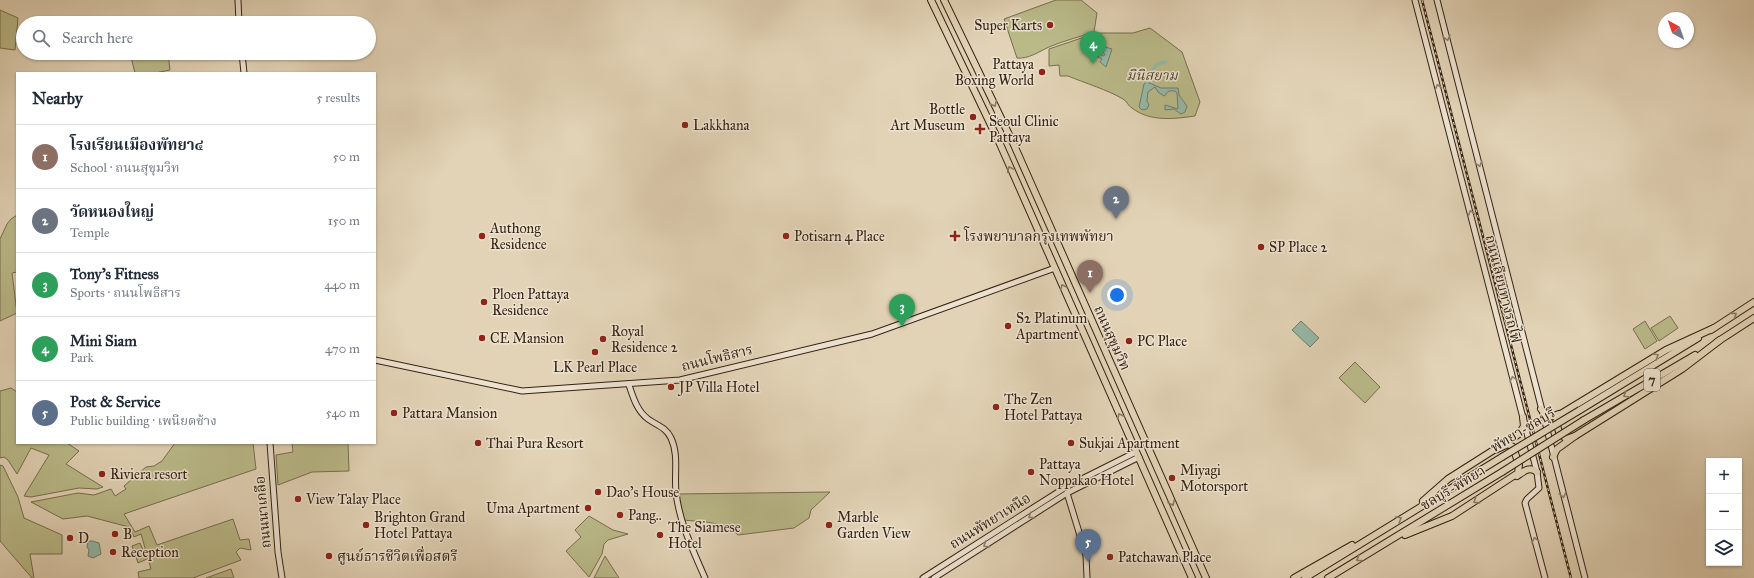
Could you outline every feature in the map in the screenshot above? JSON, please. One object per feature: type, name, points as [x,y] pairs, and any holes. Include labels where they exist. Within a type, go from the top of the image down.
[{"type":"highway","name":"ถนนสุขุมวิท","points":[[931,0],[978,97],[1192,578]]},
{"type":"highway","name":"ถนนสุขุมวิท","points":[[944,0],[1014,145],[1113,372],[1202,571],[1207,578]]},
{"type":"highway","points":[[941,21],[945,25],[948,24],[952,16]]},
{"type":"highway","points":[[948,36],[948,31],[950,28],[959,31]]},
{"type":"highway","name":"พัทยา-ชลบุรี","points":[[1305,578],[1387,526],[1714,328],[1754,302]]},
{"type":"highway","name":"ชลบุรี-พัทยา","points":[[1328,578],[1584,420],[1720,340],[1754,318]]},
{"type":"highway","points":[[1541,410],[1550,418],[1564,412],[1666,350],[1714,328]]},
{"type":"highway","points":[[1553,457],[1557,449],[1575,436],[1682,369],[1720,340]]},
{"type":"highway","points":[[1103,377],[1111,382],[1113,372]]},
{"type":"highway","points":[[1564,412],[1557,420],[1559,432],[1566,439],[1575,436]]},
{"type":"highway","points":[[1411,512],[1448,479],[1520,433],[1524,426],[1523,417]]},
{"type":"highway","points":[[1490,492],[1519,471],[1515,451],[1512,445],[1505,445],[1497,449]]},
{"type":"highway","points":[[1137,455],[1148,450]]},
{"type":"highway","points":[[1390,540],[1452,516],[1528,469],[1537,472]]},
{"type":"highway","points":[[1172,534],[1174,527],[1179,526],[1184,529]]},
{"type":"highway","points":[[1294,578],[1330,556],[1387,526]]},
{"type":"street","points":[[238,0],[239,16]]},
{"type":"street","name":"ถนนเลียบทางรถไฟ","points":[[1415,0],[1537,472],[1539,488],[1527,499],[1525,503],[1545,578]]},
{"type":"street","name":"ถนนเลียบทางรถไฟ","points":[[1437,0],[1585,578]]},
{"type":"street","points":[[243,60],[244,72]]},
{"type":"street","name":"ถนนโพธิสาร","points":[[376,360],[522,391],[680,380],[872,334],[1055,268]]},
{"type":"street","points":[[629,384],[636,403],[643,414],[666,430],[670,436],[675,453],[676,491],[681,520],[705,578]]},
{"type":"street","name":"ถนนนาเกลือ","points":[[270,444],[276,526],[282,578]]},
{"type":"street","name":"ถนนพัทยาเหนือ","points":[[934,578],[1067,493],[1137,455]]},
{"type":"street","name":"ถนนพัทยาเหนือ","points":[[923,578],[1066,487],[1137,455]]},
{"type":"street","points":[[1067,493],[1086,555],[1087,578]]},
{"type":"green space","name":"Super Karts","points":[[1056,0],[1081,0],[1097,13],[1094,32],[1054,45],[1029,56],[1017,58],[1004,19]]},
{"type":"green space","points":[[0,10],[16,17],[16,39],[15,50],[0,48]]},
{"type":"green space","name":"มินิสยาม","points":[[1150,28],[1182,52],[1200,102],[1195,116],[1162,118],[1146,116],[1131,107],[1124,100],[1110,93],[1068,76],[1060,76],[1059,65],[1049,66],[1049,49],[1096,33],[1133,33]]},
{"type":"green space","points":[[132,60],[169,60],[170,70],[160,72],[135,72]]},
{"type":"green space","points":[[16,216],[16,272],[12,273],[16,313],[0,321],[0,239],[11,219]]},
{"type":"green space","points":[[1670,316],[1678,328],[1659,341],[1651,328]]},
{"type":"green space","points":[[1645,321],[1657,341],[1645,349],[1633,329]]},
{"type":"green space","points":[[1355,362],[1380,387],[1365,403],[1339,378]]},
{"type":"green space","points":[[11,388],[16,391],[16,444],[68,444],[79,451],[66,464],[103,487],[97,489],[79,488],[31,497],[24,496],[49,455],[31,448],[17,474],[8,460],[4,457],[0,458],[0,391]]},
{"type":"green space","points":[[174,444],[253,444],[256,469],[124,514],[135,532],[149,526],[157,545],[233,519],[240,540],[249,539],[251,550],[240,548],[236,552],[241,560],[193,578],[139,578],[138,572],[151,569],[141,534],[134,537],[129,527],[87,516],[63,519],[31,502],[78,493],[94,495],[111,489],[115,496],[126,489],[124,486],[146,467],[154,466],[162,461]]},
{"type":"green space","points":[[292,444],[348,444],[349,471],[312,472],[278,485],[276,455],[293,452]]},
{"type":"green space","points":[[0,465],[3,466],[18,497],[24,518],[62,535],[62,554],[30,554],[34,578],[32,578],[0,541]]},
{"type":"green space","points":[[830,492],[811,510],[809,518],[794,528],[738,535],[732,530],[719,525],[683,520],[678,494]]},
{"type":"green space","points":[[589,516],[613,530],[628,534],[608,540],[604,544],[602,554],[589,577],[566,551],[581,537],[575,530]]},
{"type":"green space","points":[[140,543],[147,559],[138,563],[132,546]]},
{"type":"green space","points":[[605,556],[619,578],[594,578]]},
{"type":"green space","points":[[231,569],[234,578],[206,578]]},
{"type":"shaded area","points":[[1105,47],[1112,49],[1106,67],[1100,62],[1102,59],[1098,57],[1099,53],[1103,56],[1105,55],[1101,50]]},
{"type":"shaded area","points":[[1147,82],[1161,88],[1178,88],[1179,95],[1187,106],[1185,112],[1181,114],[1174,109],[1165,110],[1165,105],[1178,109],[1177,93],[1175,91],[1169,91],[1164,96],[1158,92],[1155,87],[1148,92],[1147,101],[1149,105],[1147,109],[1142,110],[1139,107],[1144,84]]},
{"type":"shaded area","points":[[1301,321],[1319,338],[1310,347],[1292,330]]},
{"type":"shaded area","points":[[88,541],[99,543],[101,554],[93,558],[88,556]]},
{"type":"waterway","points":[[1147,82],[1156,66],[1162,62],[1166,62]]},
{"type":"railway","points":[[1422,0],[1571,578]]},
{"type":"place","name":"Super Karts","points":[[1050,25]]},
{"type":"place","name":"Mini Siam","points":[[1093,64]]},
{"type":"place","name":"Pattaya Boxing World","points":[[1042,72]]},
{"type":"place","name":"Bottle Art Museum","points":[[973,117]]},
{"type":"place","name":"Lakkhana","points":[[685,125]]},
{"type":"place","name":"Seoul Clinic Pattaya","points":[[980,129]]},
{"type":"place","name":"วัดหนองใหญ่","points":[[1116,219]]},
{"type":"place","name":"Authong Residence","points":[[482,236]]},
{"type":"place","name":"Potisarn 4 Place","points":[[786,236]]},
{"type":"place","name":"โรงพยาบาลกรุงเทพพัทยา","points":[[955,236]]},
{"type":"place","name":"SP Place 2","points":[[1261,247]]},
{"type":"place","name":"โรงเรียนเมืองพัทยา๔","points":[[1090,293]]},
{"type":"place","name":"Ploen Pattaya Residence","points":[[484,302]]},
{"type":"place","name":"S2 Platinum Apartment","points":[[1008,326]]},
{"type":"place","name":"Tony's Fitness","points":[[902,327]]},
{"type":"place","name":"CE Mansion","points":[[482,338]]},
{"type":"place","name":"Royal Residence 2","points":[[603,339]]},
{"type":"place","name":"PC Place","points":[[1129,341]]},
{"type":"place","name":"LK Pearl Place","points":[[595,352]]},
{"type":"place","name":"JP Villa Hotel","points":[[671,387]]},
{"type":"place","name":"The Zen Hotel Pattaya","points":[[996,407]]},
{"type":"place","name":"Pattara Mansion","points":[[394,413]]},
{"type":"place","name":"Thai Pura Resort","points":[[478,443]]},
{"type":"place","name":"Sukjai Apartment","points":[[1071,443]]},
{"type":"place","name":"Pattaya Noppakao Hotel","points":[[1031,472]]},
{"type":"place","name":"Riviera resort","points":[[102,474]]},
{"type":"place","name":"Miyagi Motorsport","points":[[1172,478]]},
{"type":"place","name":"Dao's House","points":[[598,492]]},
{"type":"place","name":"View Talay Place","points":[[298,499]]},
{"type":"place","name":"Uma Apartment","points":[[588,508]]},
{"type":"place","name":"Pang..","points":[[620,515]]},
{"type":"place","name":"Brighton Grand Hotel Pattaya","points":[[366,525]]},
{"type":"place","name":"Marble Garden View","points":[[829,525]]},
{"type":"place","name":"B","points":[[115,534]]},
{"type":"place","name":"The Siamese Hotel","points":[[660,535]]},
{"type":"place","name":"D","points":[[70,538]]},
{"type":"place","name":"Reception","points":[[113,552]]},
{"type":"place","name":"ศูนย์ธารชีวิตเพื่อสตรี","points":[[329,556]]},
{"type":"place","name":"Patchawan Place","points":[[1110,557]]},
{"type":"place","name":"Post & Service","points":[[1088,562]]}]
